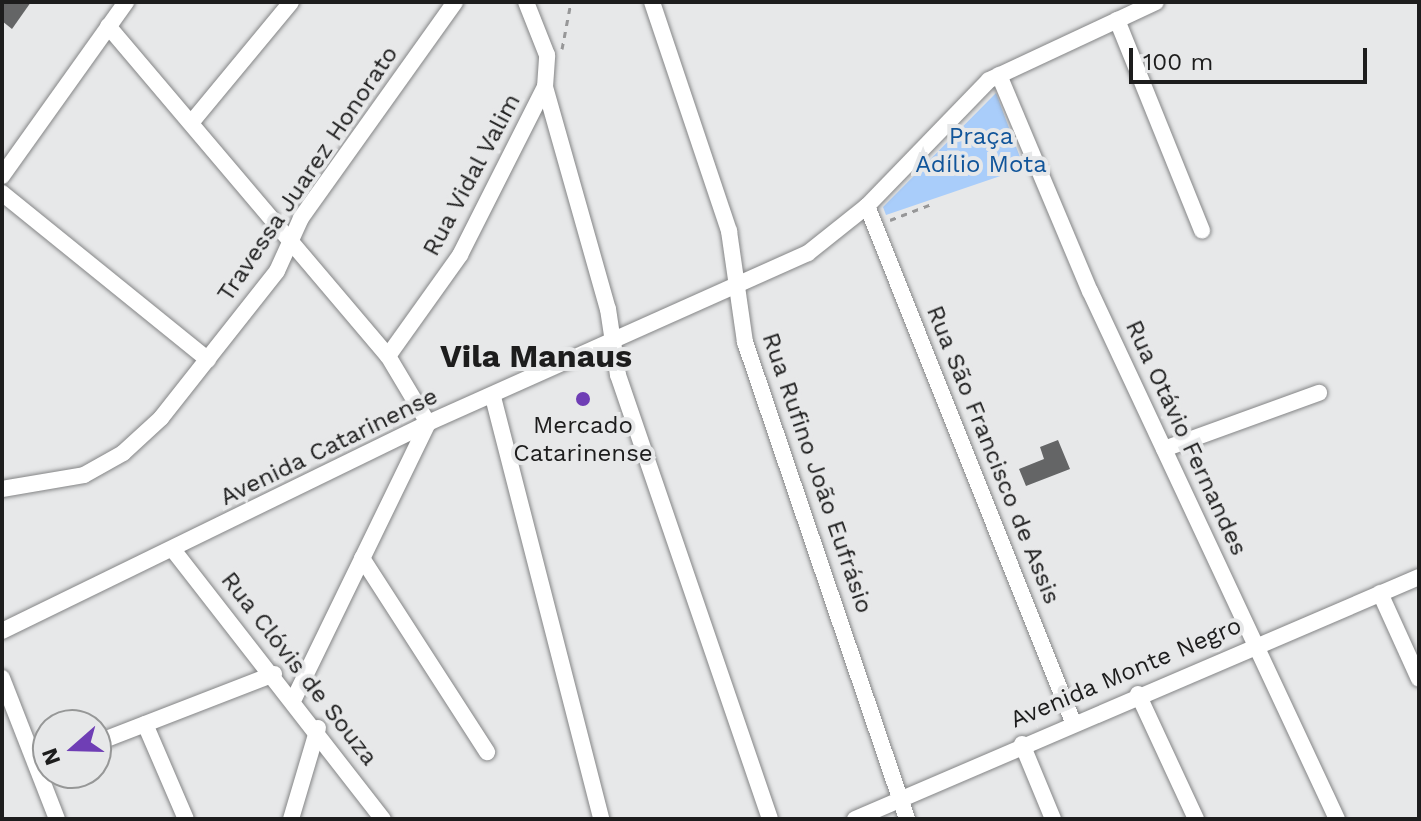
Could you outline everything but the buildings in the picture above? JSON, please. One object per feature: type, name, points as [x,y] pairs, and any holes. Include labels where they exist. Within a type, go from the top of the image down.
[{"type":"street","points":[[2,176],[126,2]]},
{"type":"street","points":[[191,123],[291,2]]},
{"type":"street","name":"Travessa Juarez Honorato","points":[[2,489],[59,483],[123,453],[208,360],[277,271],[291,242],[455,2]]},
{"type":"street","name":"Rua Vidal Valim","points":[[388,356],[460,255],[545,87],[548,67],[526,2]]},
{"type":"street","name":"Rua Rufino João Eufrásio","points":[[652,2],[729,231],[745,342],[907,819]]},
{"type":"street","name":"Avenida Catarinense","points":[[2,631],[174,551],[428,423],[610,345],[826,242],[867,206],[999,75],[1156,2]]},
{"type":"street","points":[[1117,20],[1202,230]]},
{"type":"street","points":[[108,26],[388,356],[428,423],[295,697]]},
{"type":"street","name":"Rua Otávio Fernandes","points":[[999,75],[1164,449],[1337,819]]},
{"type":"street","points":[[545,87],[608,309],[610,345],[770,819]]},
{"type":"street","points":[[2,193],[208,360]]},
{"type":"street","name":"Rua São Francisco de Assis","points":[[867,206],[1073,722]]},
{"type":"street","points":[[1164,449],[1319,393]]},
{"type":"street","points":[[493,397],[601,819]]},
{"type":"street","name":"Rua Clóvis de Souza","points":[[174,551],[295,697],[383,819]]},
{"type":"street","points":[[362,558],[487,752]]},
{"type":"street","name":"Avenida Monte Negro","points":[[855,819],[1256,643],[1419,577]]},
{"type":"street","points":[[1380,593],[1419,679]]},
{"type":"street","points":[[112,737],[274,674]]},
{"type":"street","points":[[2,678],[32,742]]},
{"type":"street","points":[[1138,694],[1196,819]]},
{"type":"street","points":[[145,724],[186,819]]},
{"type":"street","points":[[291,819],[318,728]]},
{"type":"street","points":[[1022,744],[1053,819]]},
{"type":"street","points":[[49,789],[57,819]]},
{"type":"path","points":[[548,67],[561,53],[571,2]]},
{"type":"path","points":[[876,226],[934,203]]},
{"type":"green space","name":"Praça Adílio Mota","points":[[996,93],[1024,168],[886,215],[883,207]]},
{"type":"place","name":"Mercado Catarinense","points":[[583,399]]},
{"type":"district","name":"Vila Manaus","points":[[536,356]]}]
